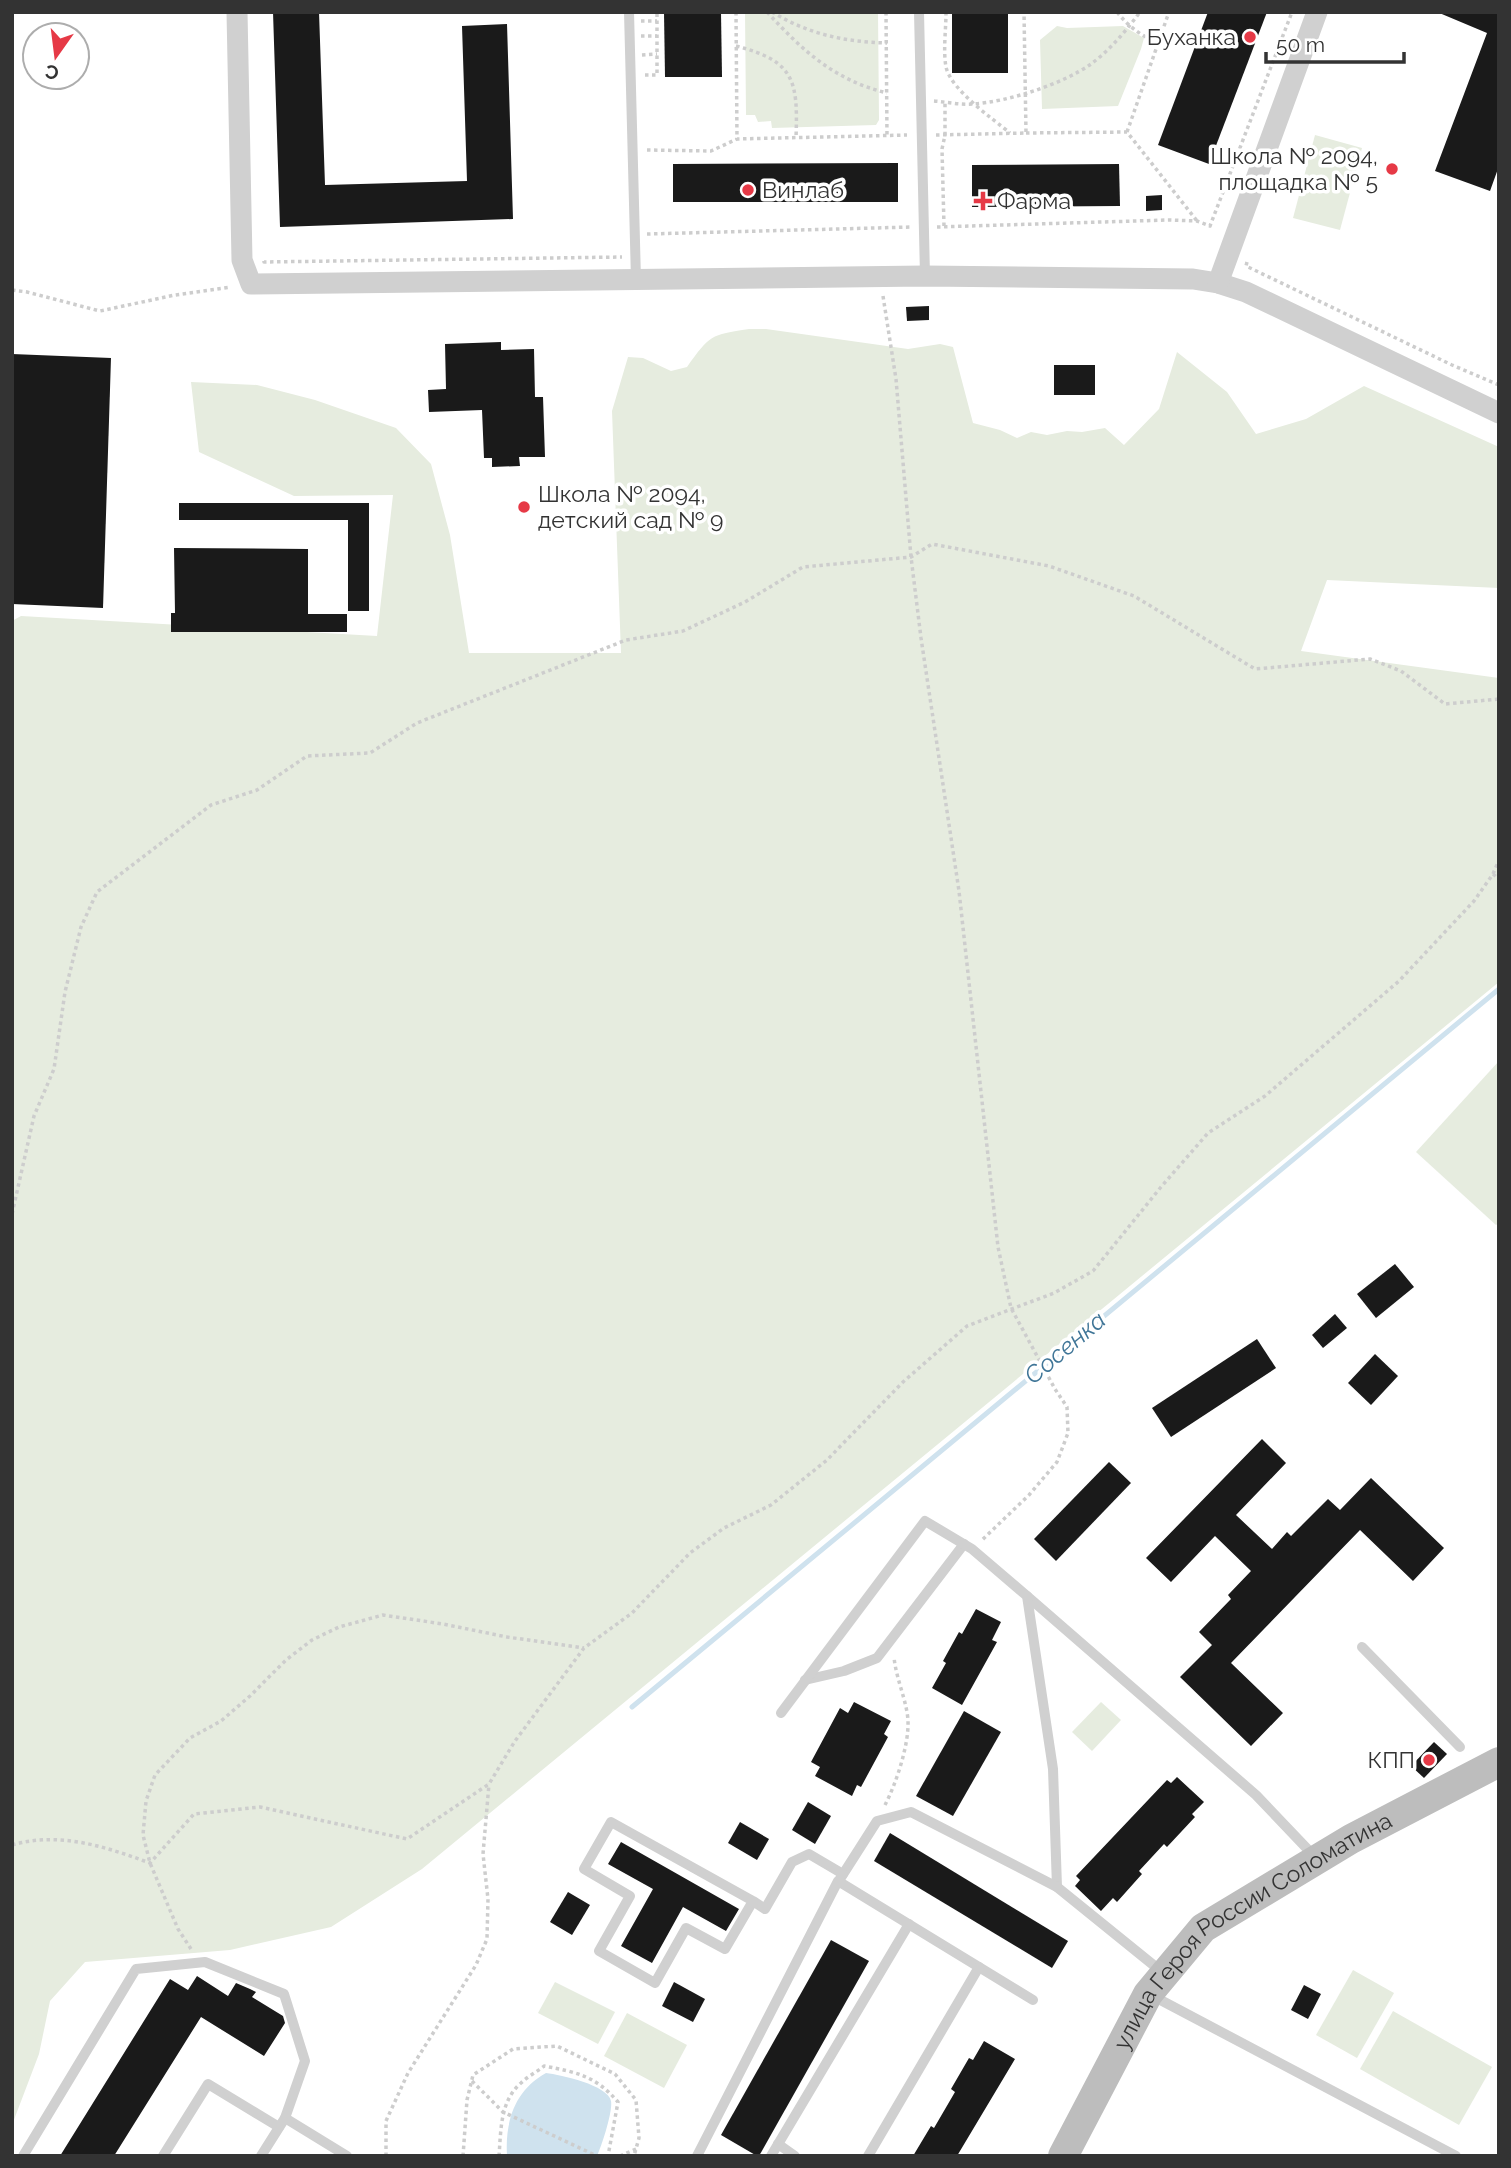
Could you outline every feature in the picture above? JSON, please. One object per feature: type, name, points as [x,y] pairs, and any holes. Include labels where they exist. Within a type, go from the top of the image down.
[{"type":"street","points":[[237,12],[242,260],[251,284],[925,276],[1193,279],[1246,292],[1499,413]]},
{"type":"street","points":[[1218,283],[1317,12]]},
{"type":"street","name":"улица Героя России Соломатина","points":[[1063,2156],[1156,1984],[1203,1928],[1351,1839],[1499,1762]]},
{"type":"lane","points":[[629,12],[636,280]]},
{"type":"lane","points":[[919,12],[925,276]]},
{"type":"lane","points":[[781,1713],[925,1521],[968,1547],[1027,1596],[1256,1795],[1317,1859]]},
{"type":"lane","points":[[805,1681],[844,1671],[877,1658],[968,1547]]},
{"type":"lane","points":[[1027,1596],[1053,1769],[1057,1887]]},
{"type":"lane","points":[[1362,1647],[1460,1747]]},
{"type":"lane","points":[[697,2156],[841,1877],[877,1821],[911,1812],[1057,1887],[1156,1984],[1456,2156]]},
{"type":"lane","points":[[753,1901],[725,1949],[686,1928],[655,1983],[599,1951],[630,1896],[584,1870],[611,1822],[753,1901],[765,1909],[792,1862],[809,1854],[909,1924],[1033,2000]]},
{"type":"lane","points":[[771,2156],[909,1924]]},
{"type":"lane","points":[[23,2156],[136,1969],[205,1962],[284,1994],[305,2061],[282,2123],[261,2156]]},
{"type":"lane","points":[[868,2156],[979,1967]]},
{"type":"lane","points":[[163,2156],[208,2084],[347,2156]]},
{"type":"lane","points":[[778,2144],[795,2156]]},
{"type":"path","points":[[736,12],[737,139]]},
{"type":"path","points":[[769,12],[830,38],[861,43],[887,43]]},
{"type":"path","points":[[769,12],[807,54],[854,82],[887,93]]},
{"type":"path","points":[[886,12],[887,136]]},
{"type":"path","points":[[946,12],[947,69],[955,83],[974,104],[1010,133]]},
{"type":"path","points":[[1024,12],[1027,133]]},
{"type":"path","points":[[1117,12],[1129,27],[1158,43]]},
{"type":"path","points":[[930,101],[974,104],[1026,94],[1067,78],[1091,64],[1129,27],[1140,12]]},
{"type":"path","points":[[1127,132],[1169,12]]},
{"type":"path","points":[[263,248],[264,262],[635,257],[646,234],[1168,220],[1197,221],[1210,226],[1292,12]]},
{"type":"path","points":[[937,19],[946,19]]},
{"type":"path","points":[[640,21],[657,21]]},
{"type":"path","points":[[937,31],[946,32]]},
{"type":"path","points":[[640,36],[657,36]]},
{"type":"path","points":[[736,46],[761,52],[779,63],[790,76],[796,96],[796,138]]},
{"type":"path","points":[[938,50],[946,51]]},
{"type":"path","points":[[641,55],[657,54]]},
{"type":"path","points":[[938,69],[947,69]]},
{"type":"path","points":[[944,226],[942,149],[945,135],[945,102]]},
{"type":"path","points":[[1127,132],[1197,221]]},
{"type":"path","points":[[644,150],[711,150],[737,139],[1127,132]]},
{"type":"path","points":[[1250,253],[1246,266],[1499,385]]},
{"type":"path","points":[[878,277],[886,305],[896,379],[911,557],[959,891],[998,1247],[1011,1308],[1067,1407],[1068,1433],[1057,1461],[1029,1495],[968,1547]]},
{"type":"path","points":[[12,290],[100,311],[251,284]]},
{"type":"path","points":[[12,1214],[34,1116],[54,1069],[65,992],[82,926],[97,892],[211,805],[257,790],[307,756],[370,753],[417,723],[626,640],[683,631],[745,602],[803,567],[911,557],[932,544],[1049,566],[1134,596],[1255,669],[1370,659],[1401,671],[1445,704],[1499,699]]},
{"type":"path","points":[[150,1863],[194,1814],[260,1807],[407,1839],[489,1784],[515,1741],[584,1648],[632,1613],[690,1553],[724,1528],[771,1505],[827,1460],[903,1381],[967,1326],[1054,1293],[1093,1271],[1209,1133],[1265,1096],[1399,981],[1474,901],[1493,874],[1499,860]]},
{"type":"path","points":[[1493,874],[1499,879]]},
{"type":"path","points":[[205,1962],[191,1950],[178,1929],[150,1863],[144,1835],[146,1801],[155,1775],[190,1738],[221,1721],[286,1660],[312,1640],[339,1627],[383,1615],[584,1648]]},
{"type":"path","points":[[877,1821],[889,1798],[905,1745],[908,1720],[896,1673],[893,1637]]},
{"type":"path","points":[[386,2156],[386,2121],[408,2073],[476,1965],[487,1939],[488,1899],[482,1854],[489,1784]]},
{"type":"path","points":[[12,1845],[56,1839],[81,1841],[150,1863]]},
{"type":"path","points":[[463,2156],[467,2100],[473,2075],[513,2049],[558,2046],[615,2074],[636,2100],[639,2138],[634,2156]]},
{"type":"path","points":[[499,2156],[503,2112],[520,2084],[544,2066],[594,2079],[618,2102],[608,2156]]},
{"type":"path","points":[[472,2081],[503,2112],[597,2156]]},
{"type":"path","points":[[620,2156],[636,2149]]},
{"type":"shaded area","points":[[745,12],[878,12],[879,120],[876,125],[772,128],[771,121],[758,122],[755,115],[746,115]]},
{"type":"shaded area","points":[[1057,26],[1123,26],[1144,38],[1118,106],[1042,109],[1040,40]]},
{"type":"shaded area","points":[[1315,135],[1362,148],[1340,230],[1293,218]]},
{"type":"shaded area","points":[[749,329],[766,329],[908,349],[940,344],[953,347],[973,423],[1017,438],[1031,432],[1047,435],[1105,428],[1124,445],[1159,409],[1177,352],[1227,392],[1256,434],[1306,419],[1364,386],[1499,447],[1499,588],[1327,580],[1301,651],[1499,678],[1499,982],[422,1869],[331,1927],[230,1950],[85,1962],[50,2001],[39,2054],[12,2125],[12,621],[21,616],[377,636],[393,495],[294,496],[199,452],[191,382],[257,385],[315,400],[396,428],[431,464],[450,535],[469,653],[621,653],[612,411],[628,357],[643,358],[671,371],[687,367],[712,338]]},
{"type":"shaded area","points":[[1499,1061],[1499,1223],[1496,1225],[1416,1152]]},
{"type":"shaded area","points":[[1101,1702],[1121,1720],[1092,1751],[1072,1732]]},
{"type":"shaded area","points":[[1353,1970],[1394,1993],[1357,2058],[1316,2035]]},
{"type":"shaded area","points":[[555,1982],[615,2012],[598,2044],[538,2013]]},
{"type":"shaded area","points":[[1393,2011],[1492,2067],[1459,2125],[1360,2069]]},
{"type":"shaded area","points":[[627,2013],[687,2045],[664,2088],[604,2056]]},
{"type":"water","points":[[546,2073],[583,2082],[608,2095],[611,2101],[610,2112],[597,2156],[507,2156],[508,2131],[514,2108],[526,2089]]},
{"type":"building","points":[[273,12],[319,12],[325,185],[467,181],[462,26],[507,24],[513,219],[280,227]]},
{"type":"building","points":[[664,12],[721,12],[722,77],[665,77]]},
{"type":"building","points":[[952,12],[1008,12],[1008,73],[952,73]]},
{"type":"building","points":[[1208,12],[1267,12],[1209,164],[1158,145]]},
{"type":"building","points":[[1437,12],[1499,12],[1499,166],[1490,191],[1435,171],[1487,33]]},
{"type":"building","points":[[898,163],[898,202],[673,202],[673,164]]},
{"type":"building","points":[[1119,164],[1120,206],[972,207],[972,165]]},
{"type":"building","points":[[1162,195],[1162,210],[1146,211],[1146,196]]},
{"type":"building","points":[[929,306],[929,320],[907,321],[906,307]]},
{"type":"building","points":[[501,342],[501,350],[534,349],[535,397],[543,397],[545,457],[519,457],[520,466],[492,467],[492,458],[484,458],[482,410],[429,412],[428,390],[446,389],[445,344]]},
{"type":"building","points":[[12,354],[111,358],[103,608],[12,604]]},
{"type":"building","points":[[1054,365],[1095,365],[1095,395],[1054,395]]},
{"type":"building","points":[[179,503],[369,503],[369,611],[348,611],[348,520],[179,520]]},
{"type":"building","points":[[174,548],[308,549],[308,614],[347,614],[347,632],[171,632],[171,613],[175,613]]},
{"type":"building","points":[[1395,1264],[1414,1287],[1376,1318],[1357,1294]]},
{"type":"building","points":[[1335,1314],[1347,1328],[1323,1348],[1312,1335]]},
{"type":"building","points":[[1257,1339],[1276,1368],[1171,1437],[1152,1408]]},
{"type":"building","points":[[1375,1354],[1398,1376],[1371,1405],[1348,1383]]},
{"type":"building","points":[[1262,1439],[1286,1463],[1236,1515],[1272,1549],[1287,1532],[1291,1536],[1328,1499],[1340,1510],[1371,1478],[1444,1548],[1413,1581],[1360,1530],[1231,1663],[1283,1713],[1251,1746],[1180,1677],[1212,1645],[1199,1632],[1231,1599],[1228,1595],[1251,1571],[1215,1536],[1171,1582],[1146,1558]]},
{"type":"building","points":[[1109,1462],[1131,1483],[1056,1561],[1034,1539]]},
{"type":"building","points":[[976,1609],[1001,1622],[992,1640],[997,1642],[962,1705],[932,1688],[959,1632],[962,1634]]},
{"type":"building","points":[[854,1702],[891,1721],[884,1734],[888,1737],[861,1787],[857,1785],[852,1796],[815,1776],[820,1767],[811,1762],[840,1708],[848,1713]]},
{"type":"building","points":[[964,1711],[1001,1732],[953,1816],[916,1796]]},
{"type":"building","name":"КПП","points":[[1434,1742],[1447,1754],[1424,1778],[1411,1766]]},
{"type":"building","points":[[1177,1777],[1204,1802],[1192,1814],[1195,1817],[1167,1847],[1164,1844],[1139,1871],[1142,1874],[1117,1902],[1113,1898],[1101,1911],[1075,1886],[1080,1880],[1076,1876],[1167,1780],[1171,1783]]},
{"type":"building","points":[[808,1802],[831,1816],[815,1844],[792,1830]]},
{"type":"building","points":[[740,1822],[769,1839],[757,1860],[728,1843]]},
{"type":"building","points":[[890,1833],[1068,1941],[1052,1968],[874,1861]]},
{"type":"building","points":[[621,1842],[739,1909],[726,1931],[683,1907],[652,1963],[621,1946],[653,1889],[608,1864]]},
{"type":"building","points":[[568,1892],[590,1905],[572,1935],[550,1922]]},
{"type":"building","points":[[831,1940],[869,1961],[757,2156],[721,2135]]},
{"type":"building","points":[[197,1976],[228,1996],[236,1983],[250,1989],[256,1992],[252,1997],[283,2016],[285,2023],[264,2056],[201,2017],[114,2156],[60,2156],[170,1979],[188,1990]]},
{"type":"building","points":[[674,1982],[705,1999],[693,2022],[662,2006]]},
{"type":"building","points":[[1304,1985],[1321,1994],[1308,2019],[1291,2010]]},
{"type":"building","points":[[984,2041],[1015,2059],[957,2156],[913,2156],[931,2126],[934,2128],[955,2092],[951,2089],[969,2058],[973,2060]]},
{"type":"waterway","name":"Сосенка","points":[[632,1707],[1499,989]]},
{"type":"place","name":"Буханка","points":[[1250,37]]},
{"type":"place","name":"Школа № 2094, площадка № 5","points":[[1392,169]]},
{"type":"place","name":"Винлаб","points":[[748,190]]},
{"type":"place","name":"Фарма","points":[[983,201]]},
{"type":"place","name":"Школа № 2094, детский сад № 9","points":[[524,507]]},
{"type":"place","name":"КПП","points":[[1429,1760]]}]
